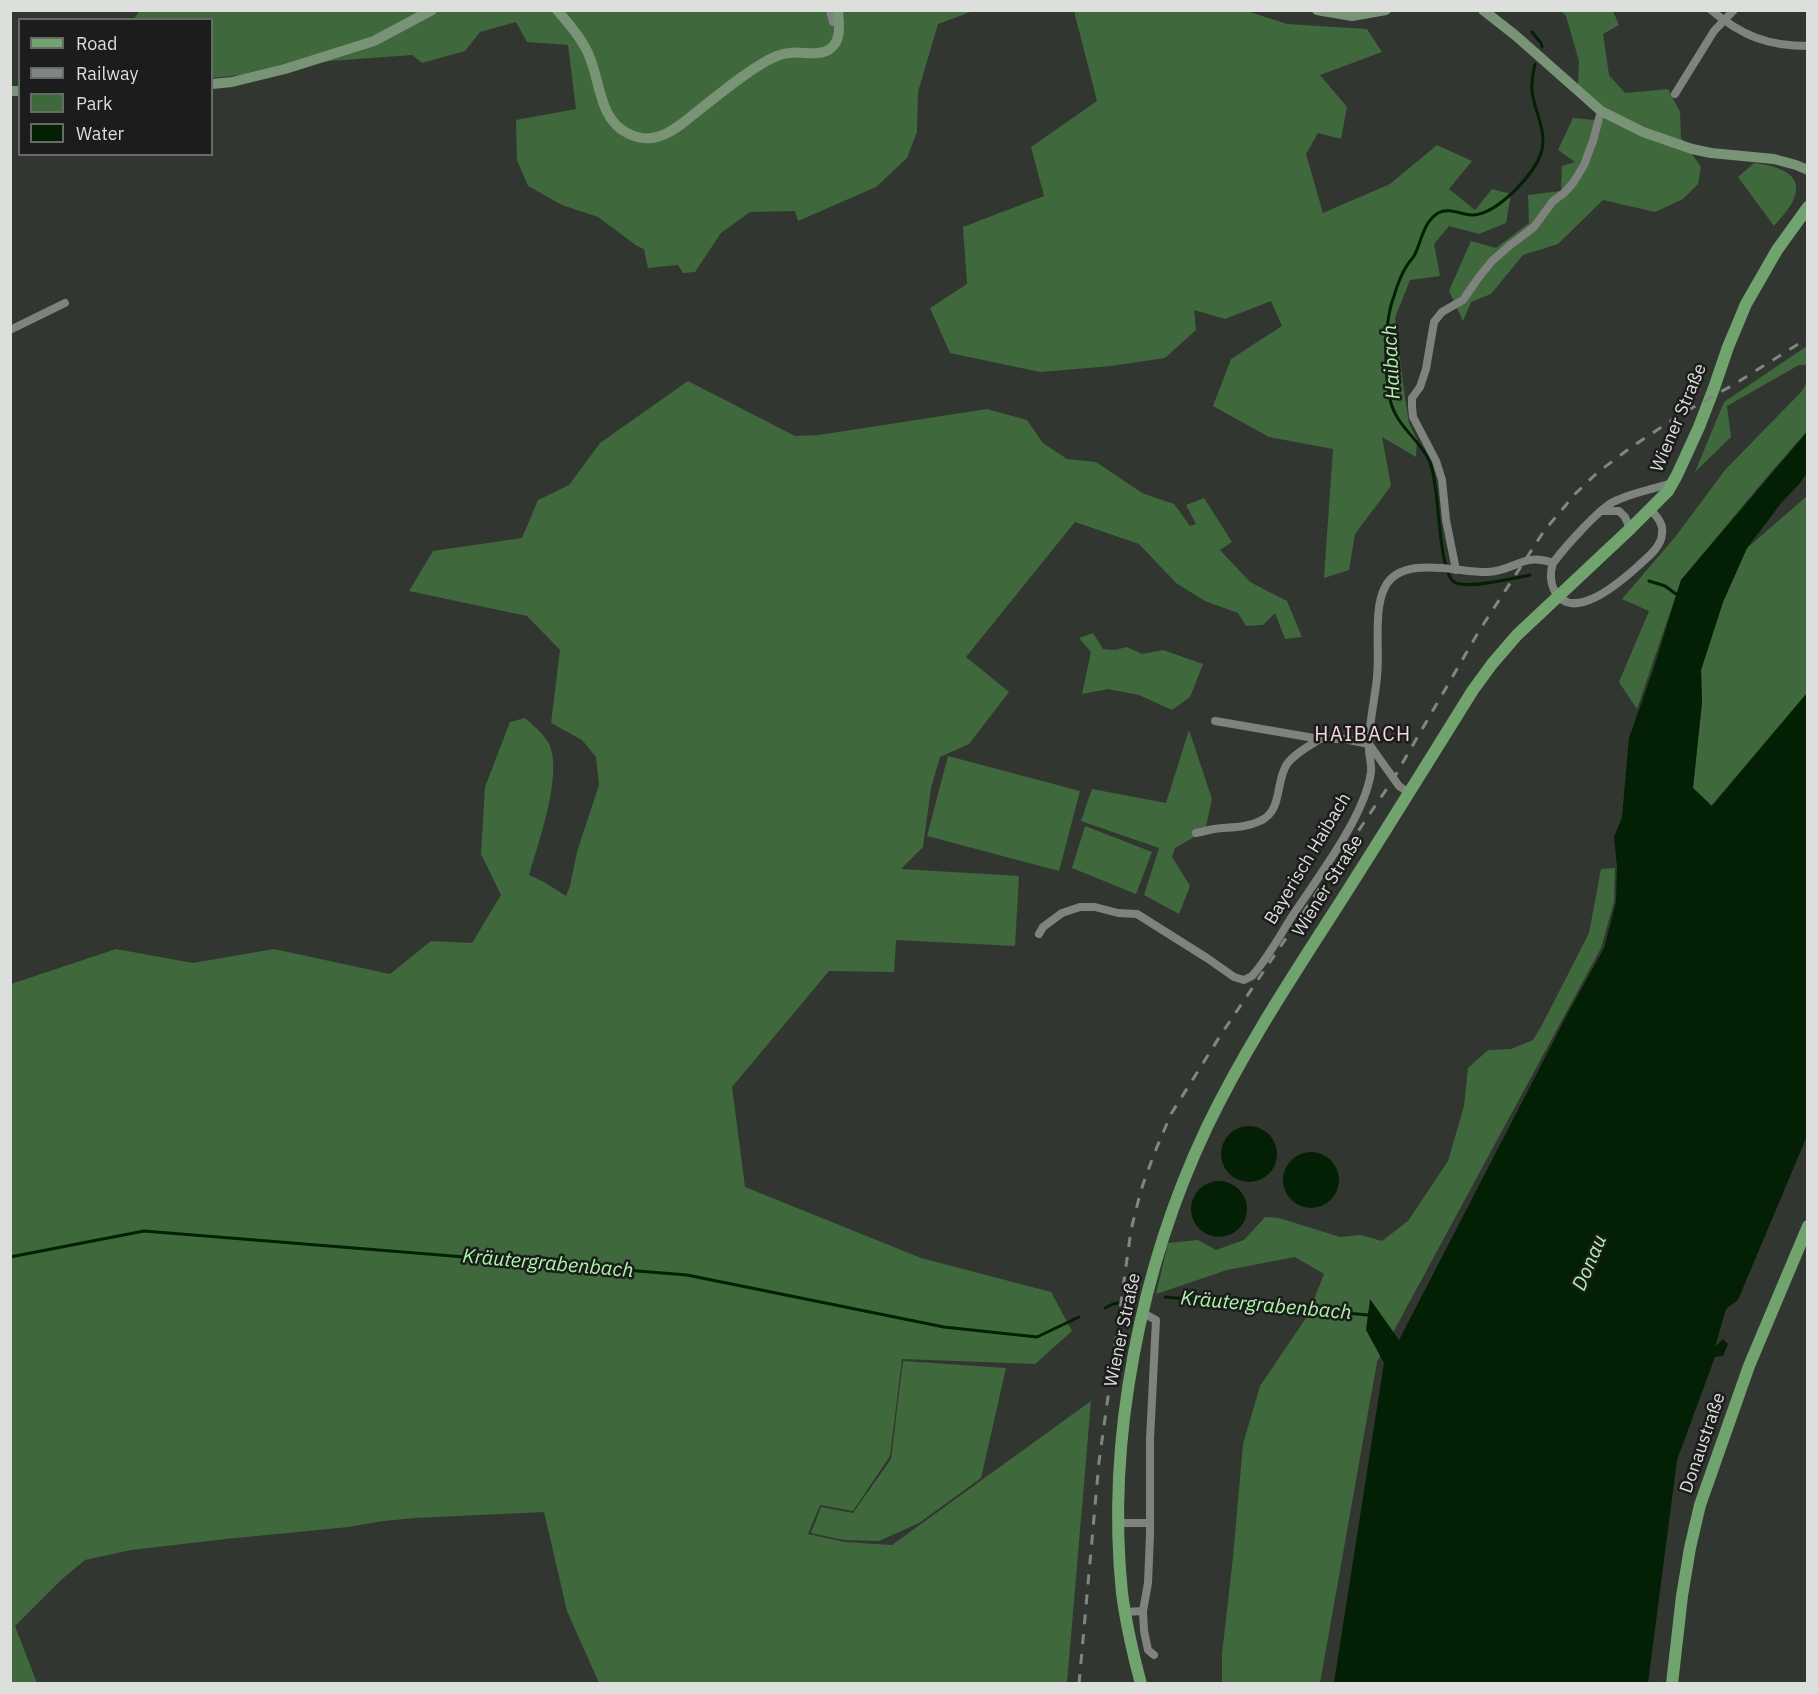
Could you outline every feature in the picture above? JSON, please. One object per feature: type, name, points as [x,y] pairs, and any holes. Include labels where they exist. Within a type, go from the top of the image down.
[{"type":"main road","points":[[213,84],[232,82],[285,69],[374,40],[432,10]]},
{"type":"main road","points":[[557,10],[586,48],[610,117],[626,132],[644,138],[662,136],[748,73],[774,57],[790,53],[817,53],[830,49],[838,38],[839,16]]},
{"type":"main road","points":[[1317,10],[1352,16],[1386,10]]},
{"type":"main road","points":[[1483,10],[1602,111],[1643,132],[1692,149],[1774,159],[1808,170]]},
{"type":"main road","name":"Wiener Straße","points":[[1141,1683],[1125,1612],[1120,1569],[1121,1467],[1126,1408],[1136,1344],[1153,1271],[1184,1179],[1225,1091],[1278,999],[1473,690],[1516,635],[1651,510],[1673,483],[1699,427],[1728,346],[1746,304],[1777,250],[1808,207]]},
{"type":"main road","name":"Donaustraße","points":[[1672,1683],[1682,1596],[1700,1505],[1749,1366],[1808,1226]]},
{"type":"street","points":[[830,10],[833,22],[839,16]]},
{"type":"street","points":[[1712,10],[1744,34],[1761,40],[1793,46],[1808,46]]},
{"type":"street","points":[[1675,94],[1714,32],[1734,10]]},
{"type":"street","points":[[1453,570],[1442,480],[1436,461],[1413,417],[1412,407],[1412,398],[1420,387],[1426,369],[1434,322],[1442,312],[1462,300],[1492,261],[1534,227],[1553,201],[1564,194],[1573,183],[1584,165],[1602,111]]},
{"type":"street","points":[[10,330],[65,303]]},
{"type":"street","points":[[1651,510],[1662,525],[1663,534],[1660,543],[1619,583],[1599,596],[1575,602],[1561,599],[1551,581],[1553,563],[1601,511],[1628,496],[1673,483]]},
{"type":"street","points":[[1601,511],[1619,511],[1625,517],[1630,530]]},
{"type":"street","name":"Bayerisch Haibach","points":[[1039,934],[1042,927],[1062,913],[1080,907],[1095,907],[1118,913],[1137,914],[1190,946],[1234,977],[1244,980],[1249,978],[1255,973],[1332,856],[1359,811],[1367,790],[1371,770],[1368,744],[1377,675],[1379,604],[1385,585],[1397,575],[1412,568],[1424,566],[1492,572],[1504,570],[1531,559],[1553,563]]},
{"type":"street","points":[[1215,721],[1368,744],[1399,786],[1409,793]]},
{"type":"street","points":[[1196,833],[1262,821],[1276,805],[1287,765],[1320,738]]},
{"type":"street","points":[[1143,1313],[1156,1320],[1150,1439],[1148,1583],[1143,1611],[1148,1650],[1154,1655]]},
{"type":"street","points":[[1119,1523],[1150,1523]]},
{"type":"street","points":[[1125,1612],[1143,1611]]},
{"type":"green space","points":[[140,10],[973,11],[938,24],[918,92],[917,132],[907,158],[876,187],[798,221],[795,211],[750,212],[721,233],[695,272],[683,273],[678,265],[648,268],[644,249],[598,217],[562,205],[528,186],[517,160],[516,120],[576,109],[568,45],[527,42],[516,22],[480,32],[465,51],[422,63],[412,55],[330,61],[213,78],[213,18],[134,18]]},
{"type":"green space","points":[[1074,11],[1247,11],[1287,24],[1367,29],[1382,52],[1320,75],[1347,107],[1341,139],[1318,133],[1306,154],[1323,213],[1390,184],[1437,145],[1472,161],[1449,189],[1475,210],[1492,189],[1511,194],[1506,223],[1479,234],[1449,226],[1434,244],[1440,276],[1410,280],[1395,318],[1409,423],[1417,440],[1416,457],[1382,437],[1391,486],[1355,534],[1349,570],[1324,578],[1333,449],[1269,437],[1213,406],[1231,359],[1282,326],[1271,301],[1225,319],[1194,310],[1196,330],[1165,358],[1111,366],[1040,372],[950,353],[930,308],[967,284],[963,227],[1044,196],[1031,147],[1097,101]]},
{"type":"green space","points":[[1561,11],[1613,11],[1619,25],[1603,34],[1609,75],[1625,93],[1668,89],[1680,112],[1681,138],[1701,167],[1698,184],[1683,199],[1655,212],[1603,200],[1558,244],[1523,255],[1491,294],[1471,302],[1463,321],[1449,291],[1471,241],[1496,248],[1529,223],[1528,195],[1561,191],[1562,166],[1575,162],[1558,150],[1573,118],[1594,120],[1607,110],[1578,85],[1579,61],[1566,16]]},
{"type":"green space","points":[[1754,163],[1780,169],[1793,178],[1796,185],[1792,203],[1774,226],[1738,177]]},
{"type":"green space","points":[[1807,346],[1807,365],[1799,365],[1727,406],[1731,437],[1695,472],[1724,402]]},
{"type":"green space","points":[[688,381],[795,436],[819,435],[987,409],[1027,420],[1043,443],[1067,459],[1096,462],[1142,493],[1174,504],[1190,526],[1196,524],[1186,505],[1204,498],[1232,542],[1220,550],[1250,582],[1287,601],[1302,637],[1285,639],[1275,613],[1263,625],[1246,626],[1238,613],[1205,601],[1176,583],[1139,544],[1075,522],[966,657],[1009,692],[969,744],[940,757],[931,788],[923,847],[901,869],[1019,876],[1015,946],[896,940],[894,972],[829,971],[732,1087],[745,1187],[921,1258],[1051,1292],[1072,1331],[1035,1364],[902,1359],[890,1456],[853,1511],[820,1505],[808,1534],[845,1542],[892,1545],[1091,1401],[1067,1683],[599,1683],[567,1611],[544,1512],[383,1521],[348,1527],[131,1550],[85,1560],[61,1580],[15,1626],[37,1683],[11,1683],[11,984],[116,949],[193,963],[274,949],[390,974],[431,941],[472,943],[501,895],[481,854],[485,787],[510,722],[525,718],[546,738],[553,759],[551,792],[529,875],[566,896],[577,852],[599,785],[596,757],[582,740],[551,723],[560,650],[527,616],[409,591],[433,551],[522,538],[538,500],[569,485],[600,443]]},
{"type":"green space","points":[[1807,382],[1807,431],[1681,580],[1637,709],[1619,682],[1649,611],[1622,599],[1676,536],[1725,470],[1802,391]]},
{"type":"green space","points":[[1807,496],[1807,693],[1711,806],[1693,788],[1702,702],[1701,670],[1723,602],[1747,548]]},
{"type":"green space","points":[[1093,633],[1103,649],[1115,650],[1127,647],[1142,654],[1163,650],[1203,664],[1190,697],[1172,710],[1139,695],[1108,689],[1082,694],[1091,652],[1079,638]]},
{"type":"green space","points":[[1189,730],[1212,799],[1205,831],[1175,848],[1172,857],[1190,886],[1179,914],[1144,895],[1159,848],[1081,821],[1092,789],[1166,803]]},
{"type":"green space","points":[[948,756],[1080,791],[1059,871],[927,836]]},
{"type":"green space","points":[[1085,826],[1152,852],[1136,894],[1072,868]]},
{"type":"green space","points":[[1615,868],[1614,902],[1601,948],[1377,1362],[1320,1683],[1222,1683],[1222,1654],[1243,1444],[1260,1386],[1308,1315],[1324,1274],[1295,1257],[1227,1270],[1156,1294],[1168,1243],[1198,1240],[1216,1250],[1244,1240],[1265,1217],[1279,1218],[1340,1237],[1361,1235],[1382,1241],[1408,1221],[1448,1161],[1464,1106],[1468,1068],[1488,1050],[1511,1049],[1533,1040],[1589,933],[1601,869]]},
{"type":"green space","points":[[903,1361],[1006,1368],[981,1478],[919,1523],[879,1541],[844,1540],[811,1533],[821,1507],[853,1513],[891,1459]]},
{"type":"water","name":"Donau","points":[[1807,432],[1807,473],[1747,548],[1723,602],[1701,670],[1702,702],[1693,788],[1712,806],[1807,693],[1807,1136],[1738,1300],[1726,1309],[1715,1347],[1723,1339],[1728,1344],[1723,1356],[1715,1357],[1677,1460],[1648,1683],[1334,1683],[1384,1363],[1366,1330],[1370,1299],[1399,1340],[1604,948],[1616,902],[1617,867],[1614,837],[1622,817],[1629,738],[1681,580]]},
{"type":"water","points":[[1249,1126],[1260,1128],[1269,1134],[1275,1143],[1277,1154],[1275,1165],[1269,1174],[1260,1180],[1249,1182],[1238,1180],[1229,1174],[1223,1165],[1221,1154],[1223,1143],[1229,1134],[1238,1128]]},
{"type":"water","points":[[1311,1152],[1322,1154],[1331,1160],[1337,1169],[1339,1180],[1337,1191],[1331,1200],[1322,1206],[1311,1208],[1300,1206],[1291,1200],[1285,1191],[1283,1180],[1285,1169],[1291,1160],[1300,1154]]},
{"type":"water","points":[[1219,1181],[1230,1183],[1239,1189],[1245,1198],[1247,1209],[1245,1220],[1239,1229],[1230,1235],[1219,1237],[1208,1235],[1199,1229],[1193,1220],[1191,1209],[1193,1198],[1199,1189],[1208,1183]]},
{"type":"waterway","name":"Haibach","points":[[1532,32],[1542,47]]},
{"type":"waterway","name":"Haibach","points":[[1530,575],[1469,585],[1454,582],[1449,576],[1443,552],[1432,469],[1425,452],[1402,424],[1393,408],[1388,388],[1386,347],[1388,319],[1396,288],[1433,217],[1442,211],[1473,215],[1493,208],[1523,182],[1537,162],[1543,145],[1543,137],[1532,91],[1535,64]]},
{"type":"waterway","name":"Haibach","points":[[1649,581],[1665,586],[1676,594]]},
{"type":"waterway","name":"Kräutergrabenbach","points":[[10,1257],[144,1231],[687,1275],[944,1327],[1037,1337],[1079,1317]]},
{"type":"waterway","name":"Kräutergrabenbach","points":[[1165,1297],[1368,1315]]},
{"type":"waterway","name":"Kräutergrabenbach","points":[[1105,1308],[1133,1300]]},
{"type":"railway","points":[[1079,1684],[1099,1462],[1131,1230],[1141,1190],[1171,1114],[1222,1033],[1392,781],[1479,631],[1544,531],[1576,493],[1597,473],[1630,448],[1683,413],[1808,338]]},
{"type":"district","name":"HAIBACH","points":[[1363,735]]}]
